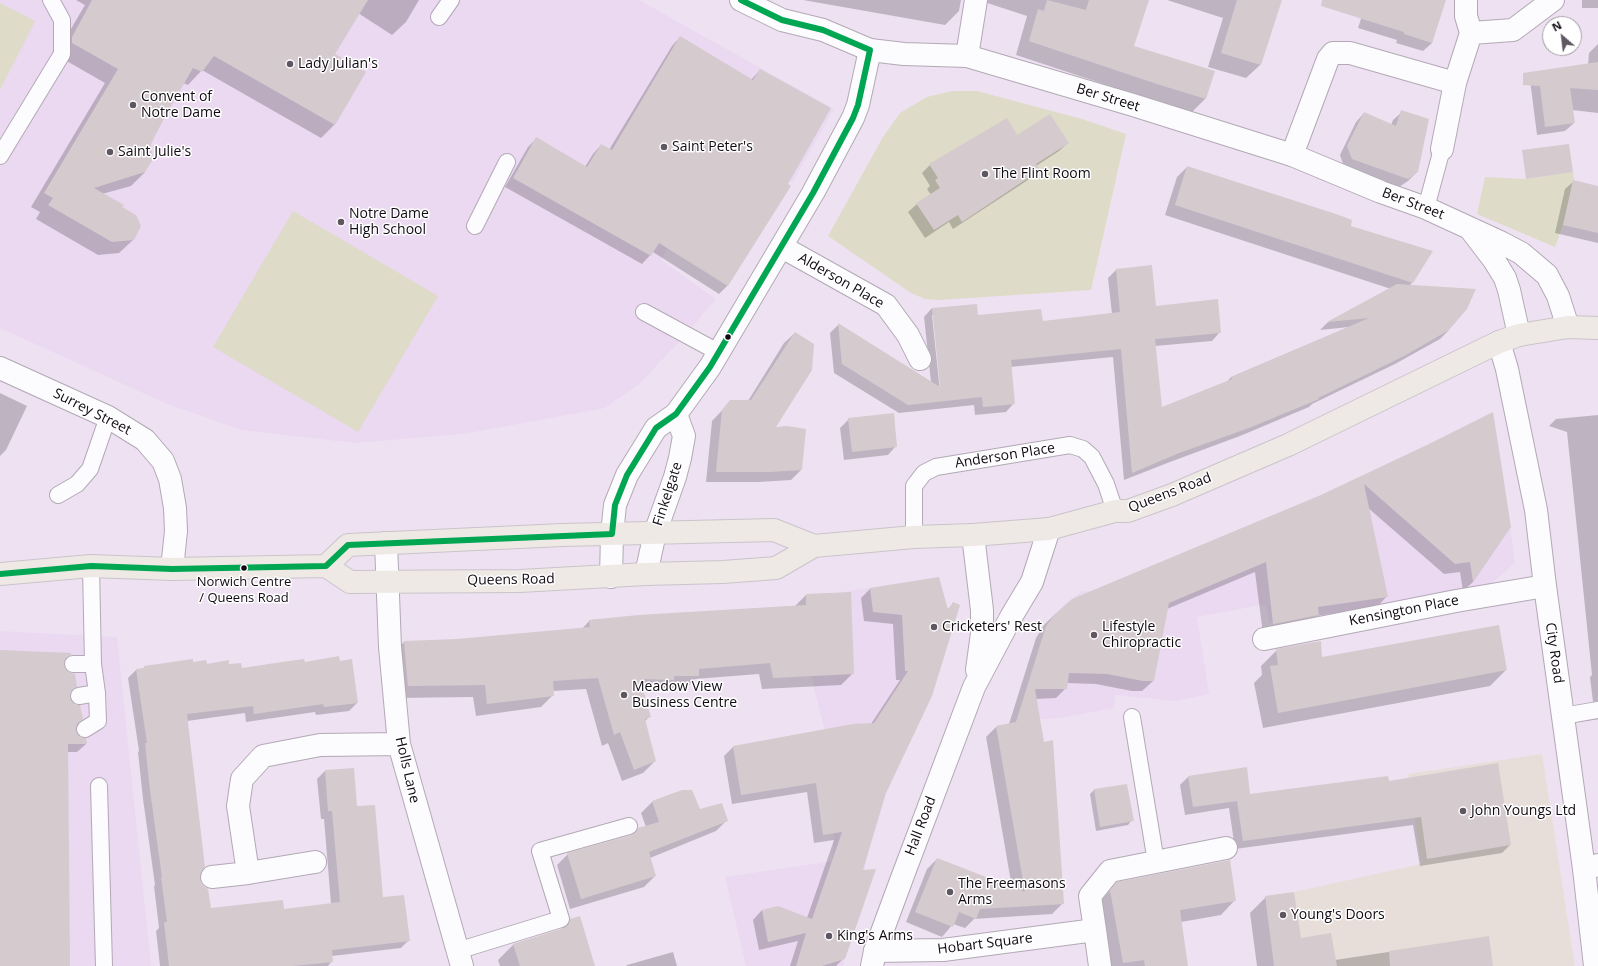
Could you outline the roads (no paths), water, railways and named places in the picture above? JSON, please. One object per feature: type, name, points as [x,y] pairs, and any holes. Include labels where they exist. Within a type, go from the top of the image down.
[{"type":"main road","name":"Queens Road","points":[[814,546],[774,530],[612,534],[386,543],[348,545],[326,566],[350,582],[520,581],[646,574],[723,572],[776,568],[814,546],[914,536],[973,535],[1049,529],[1115,512],[1128,511],[1172,495],[1288,445],[1499,342],[1520,335],[1568,327],[1598,328]]},
{"type":"main road","points":[[0,574],[92,566],[172,569],[326,566]]},
{"type":"street","name":"Ber Street","points":[[741,0],[782,20],[823,30],[870,50],[904,54],[967,56],[1292,155],[1381,192],[1426,208],[1468,226],[1521,253],[1547,275],[1558,296],[1568,327]]},
{"type":"street","points":[[967,56],[976,0]]},
{"type":"street","points":[[1442,149],[1454,83],[1470,33],[1466,16],[1466,0]]},
{"type":"street","points":[[1470,33],[1513,30],[1554,0]]},
{"type":"street","points":[[611,576],[612,534],[615,505],[627,475],[656,428],[676,414],[718,352],[813,193],[853,118],[858,105],[870,50]]},
{"type":"street","points":[[1292,155],[1328,59],[1334,53],[1350,53],[1454,83]]},
{"type":"street","name":"Ber Street","points":[[1468,226],[1494,260],[1505,278],[1520,335]]},
{"type":"street","name":"Alderson Place","points":[[782,247],[886,305],[908,335],[920,360]]},
{"type":"street","name":"City Road","points":[[1499,342],[1507,369],[1536,510],[1563,716],[1591,867],[1594,966]]},
{"type":"street","name":"Surrey Street","points":[[0,368],[108,417],[145,440],[163,461],[170,479],[175,508],[176,531],[172,569]]},
{"type":"street","name":"Finkelgate","points":[[646,574],[656,533],[675,477],[684,436],[676,414]]},
{"type":"street","name":"Hall Road","points":[[874,959],[902,878],[974,687],[1011,617],[1032,582],[1049,529]]},
{"type":"street","name":"Hall Road","points":[[973,535],[982,610],[982,633],[974,687]]},
{"type":"street","name":"Holls Lane","points":[[386,543],[390,647],[399,744],[459,959]]},
{"type":"street","name":"Kensington Place","points":[[1264,639],[1456,601],[1545,586]]},
{"type":"street","points":[[248,873],[238,806],[242,779],[263,756],[320,745],[399,744]]},
{"type":"street","points":[[1100,966],[1090,896],[1110,871],[1226,848]]},
{"type":"street","points":[[212,877],[248,873],[315,862]]},
{"type":"street","name":"Hobart Square","points":[[874,959],[1095,930]]},
{"type":"lane","points":[[0,156],[62,54],[62,20],[51,0]]},
{"type":"lane","points":[[439,17],[451,0]]},
{"type":"lane","points":[[1426,208],[1442,149]]},
{"type":"lane","points":[[475,226],[507,162]]},
{"type":"lane","points":[[644,312],[718,352]]},
{"type":"lane","points":[[58,495],[77,484],[90,469],[108,417]]},
{"type":"lane","name":"Anderson Place","points":[[914,536],[914,486],[924,473],[936,467],[1070,445],[1083,449],[1092,457],[1106,484],[1115,512]]},
{"type":"lane","points":[[85,729],[98,721],[97,692],[93,664],[92,566]]},
{"type":"lane","points":[[73,664],[93,664]]},
{"type":"lane","points":[[79,696],[97,692]]},
{"type":"lane","points":[[1563,716],[1598,710]]},
{"type":"lane","points":[[1132,717],[1156,862]]},
{"type":"lane","points":[[99,786],[104,966]]},
{"type":"lane","points":[[459,959],[561,919],[540,851],[629,826]]},
{"type":"place","name":"Lady Julian's","points":[[290,64]]},
{"type":"place","name":"Convent of Notre Dame","points":[[133,105]]},
{"type":"place","name":"Saint Peter's","points":[[664,147]]},
{"type":"place","name":"Saint Julie's","points":[[110,152]]},
{"type":"place","name":"The Flint Room","points":[[985,174]]},
{"type":"place","name":"Notre Dame High School","points":[[341,222]]},
{"type":"place","name":"Norwich Centre / Queens Road","points":[[244,568]]},
{"type":"place","name":"Cricketers' Rest","points":[[934,627]]},
{"type":"place","name":"Lifestyle Chiropractic","points":[[1094,635]]},
{"type":"place","name":"Meadow View Business Centre","points":[[624,695]]},
{"type":"place","name":"John Youngs Ltd","points":[[1463,811]]},
{"type":"place","name":"The Freemasons Arms","points":[[950,892]]},
{"type":"place","name":"Young's Doors","points":[[1283,915]]},
{"type":"place","name":"King's Arms","points":[[829,936]]}]
